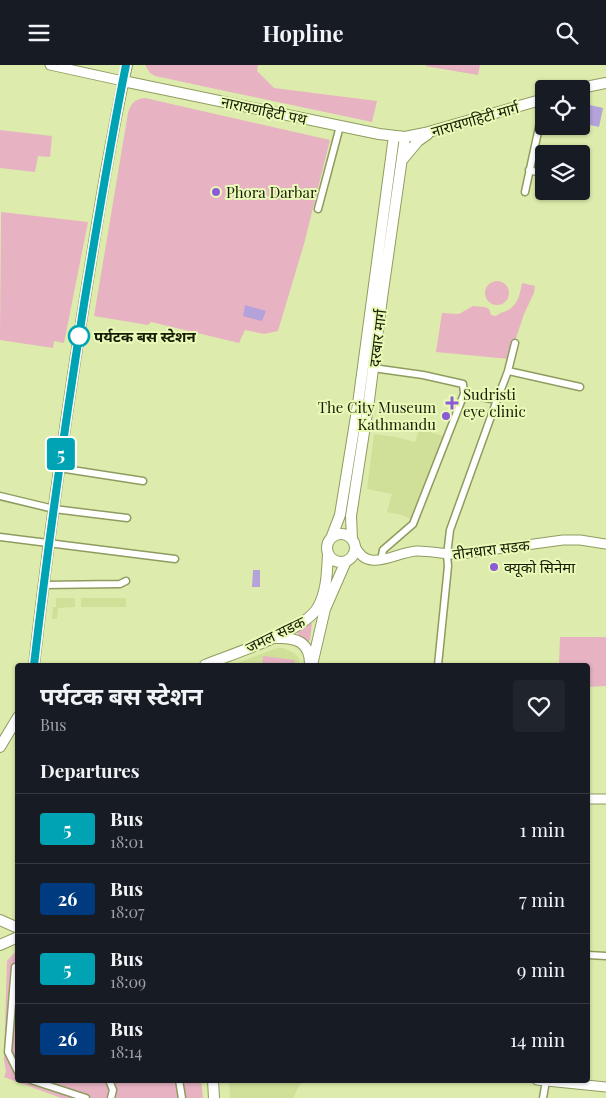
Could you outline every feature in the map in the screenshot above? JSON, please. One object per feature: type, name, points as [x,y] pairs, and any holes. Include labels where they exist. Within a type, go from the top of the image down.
[{"type":"main road","points":[[50,65],[123,81]]},
{"type":"main road","points":[[34,663],[59,468],[100,206],[126,65]]},
{"type":"main road","name":"नारायणहिटी पथ","points":[[123,81],[362,131],[405,137]]},
{"type":"main road","points":[[590,86],[606,83]]},
{"type":"main road","name":"नारायणहिटी मार्ग","points":[[405,137],[433,131],[535,102]]},
{"type":"main road","points":[[362,131],[378,138],[385,144],[390,151],[390,159]]},
{"type":"main road","points":[[402,160],[418,141],[433,131]]},
{"type":"main road","name":"दरबार मार्ग","points":[[332,536],[340,515],[358,404],[394,136]]},
{"type":"main road","name":"दरबार मार्ग","points":[[354,542],[351,516],[405,137]]},
{"type":"main road","points":[[354,542],[352,557],[346,561],[337,562],[328,553],[327,542],[332,536],[341,533],[349,536],[354,542],[360,555],[365,559],[379,561]]},
{"type":"main road","name":"तीनधारा सडक","points":[[379,561],[414,552],[447,555],[461,554],[563,540],[580,540],[606,544]]},
{"type":"main road","name":"जमल सडक","points":[[210,663],[273,638],[309,619],[315,612],[325,588],[328,553]]},
{"type":"main road","points":[[312,663],[325,609],[346,561]]},
{"type":"main road","points":[[273,638],[289,638],[302,643],[309,653],[311,663]]},
{"type":"main road","points":[[0,745],[13,728]]},
{"type":"main road","points":[[590,800],[606,799]]},
{"type":"main road","points":[[0,921],[15,927]]},
{"type":"main road","points":[[0,945],[15,938]]},
{"type":"main road","points":[[213,1083],[214,1098]]},
{"type":"main road","points":[[569,1083],[606,1087]]},
{"type":"street","points":[[318,209],[340,125]]},
{"type":"street","points":[[525,192],[537,135]]},
{"type":"street","points":[[529,170],[535,171]]},
{"type":"street","points":[[438,663],[450,530],[508,371],[515,343]]},
{"type":"street","points":[[373,368],[424,375],[463,384],[464,394],[415,520],[410,527],[383,550],[379,561]]},
{"type":"street","points":[[508,371],[580,387]]},
{"type":"street","points":[[464,394],[497,400]]},
{"type":"street","points":[[59,468],[143,481]]},
{"type":"street","points":[[0,497],[54,509],[128,518]]},
{"type":"street","points":[[0,537],[175,559]]},
{"type":"street","points":[[43,585],[120,585],[126,581]]},
{"type":"street","points":[[590,955],[606,956]]},
{"type":"street","points":[[15,967],[8,1052],[15,1066]]},
{"type":"street","points":[[40,1083],[86,1098]]},
{"type":"street","points":[[110,1083],[113,1090],[111,1098]]},
{"type":"street","points":[[180,1083],[182,1098]]},
{"type":"street","points":[[542,1083],[543,1098]]},
{"type":"shaded area","points":[[145,65],[258,65],[257,71],[274,88],[377,101],[372,122],[155,76],[150,73]]},
{"type":"shaded area","points":[[426,65],[480,65],[478,75]]},
{"type":"shaded area","name":"Phora Darbar","points":[[145,98],[330,140],[304,244],[278,331],[264,334],[245,330],[239,343],[151,322],[148,325],[94,316],[128,113],[134,102]]},
{"type":"shaded area","points":[[590,105],[603,108],[599,127],[590,125]]},
{"type":"shaded area","points":[[0,130],[52,136],[50,157],[38,156],[35,172],[0,168]]},
{"type":"shaded area","points":[[1,212],[88,222],[64,343],[54,341],[53,348],[0,340]]},
{"type":"shaded area","points":[[497,281],[505,285],[509,293],[505,301],[497,305],[489,301],[485,293],[489,285]]},
{"type":"shaded area","points":[[522,283],[535,286],[534,293],[524,314],[509,359],[436,352],[442,313],[459,314],[473,306],[485,307],[489,309],[491,315],[496,316],[510,309],[515,303],[519,297]]},
{"type":"shaded area","points":[[245,305],[266,311],[262,321],[243,316]]},
{"type":"shaded area","points":[[419,429],[444,436],[412,520],[402,515],[387,512],[392,494],[367,489],[374,434],[415,442]]},
{"type":"shaded area","points":[[253,570],[260,570],[260,587],[252,587]]},
{"type":"shaded area","points":[[56,598],[75,598],[75,607],[58,608],[57,619],[52,619],[53,607],[56,607]]},
{"type":"shaded area","points":[[81,598],[126,598],[126,607],[81,607]]},
{"type":"shaded area","points":[[312,623],[310,640],[307,642],[295,631]]},
{"type":"shaded area","points":[[560,637],[606,637],[606,686],[590,687],[590,663],[559,663]]},
{"type":"shaded area","points":[[277,648],[283,648],[294,653],[299,658],[300,663],[237,663]]},
{"type":"shaded area","points":[[263,656],[295,660],[294,663],[262,663]]},
{"type":"shaded area","points":[[15,952],[15,1081],[4,1077],[6,1072],[4,1060],[7,961]]},
{"type":"shaded area","points":[[20,1083],[201,1083],[203,1098],[61,1098]]},
{"type":"shaded area","points":[[229,1083],[300,1083],[293,1098],[230,1098]]},
{"type":"bus line","name":"5","points":[[34,663],[64,433],[100,206],[126,65]]},
{"type":"place","name":"Phora Darbar","points":[[216,192]]},
{"type":"place","name":"पर्यटक बस स्टेशन","points":[[79,336]]},
{"type":"place","name":"Sudristi eye clinic","points":[[452,403]]},
{"type":"place","name":"The City Museum Kathmandu","points":[[446,416]]},
{"type":"place","name":"क्यूको सिनेमा","points":[[494,567]]}]
